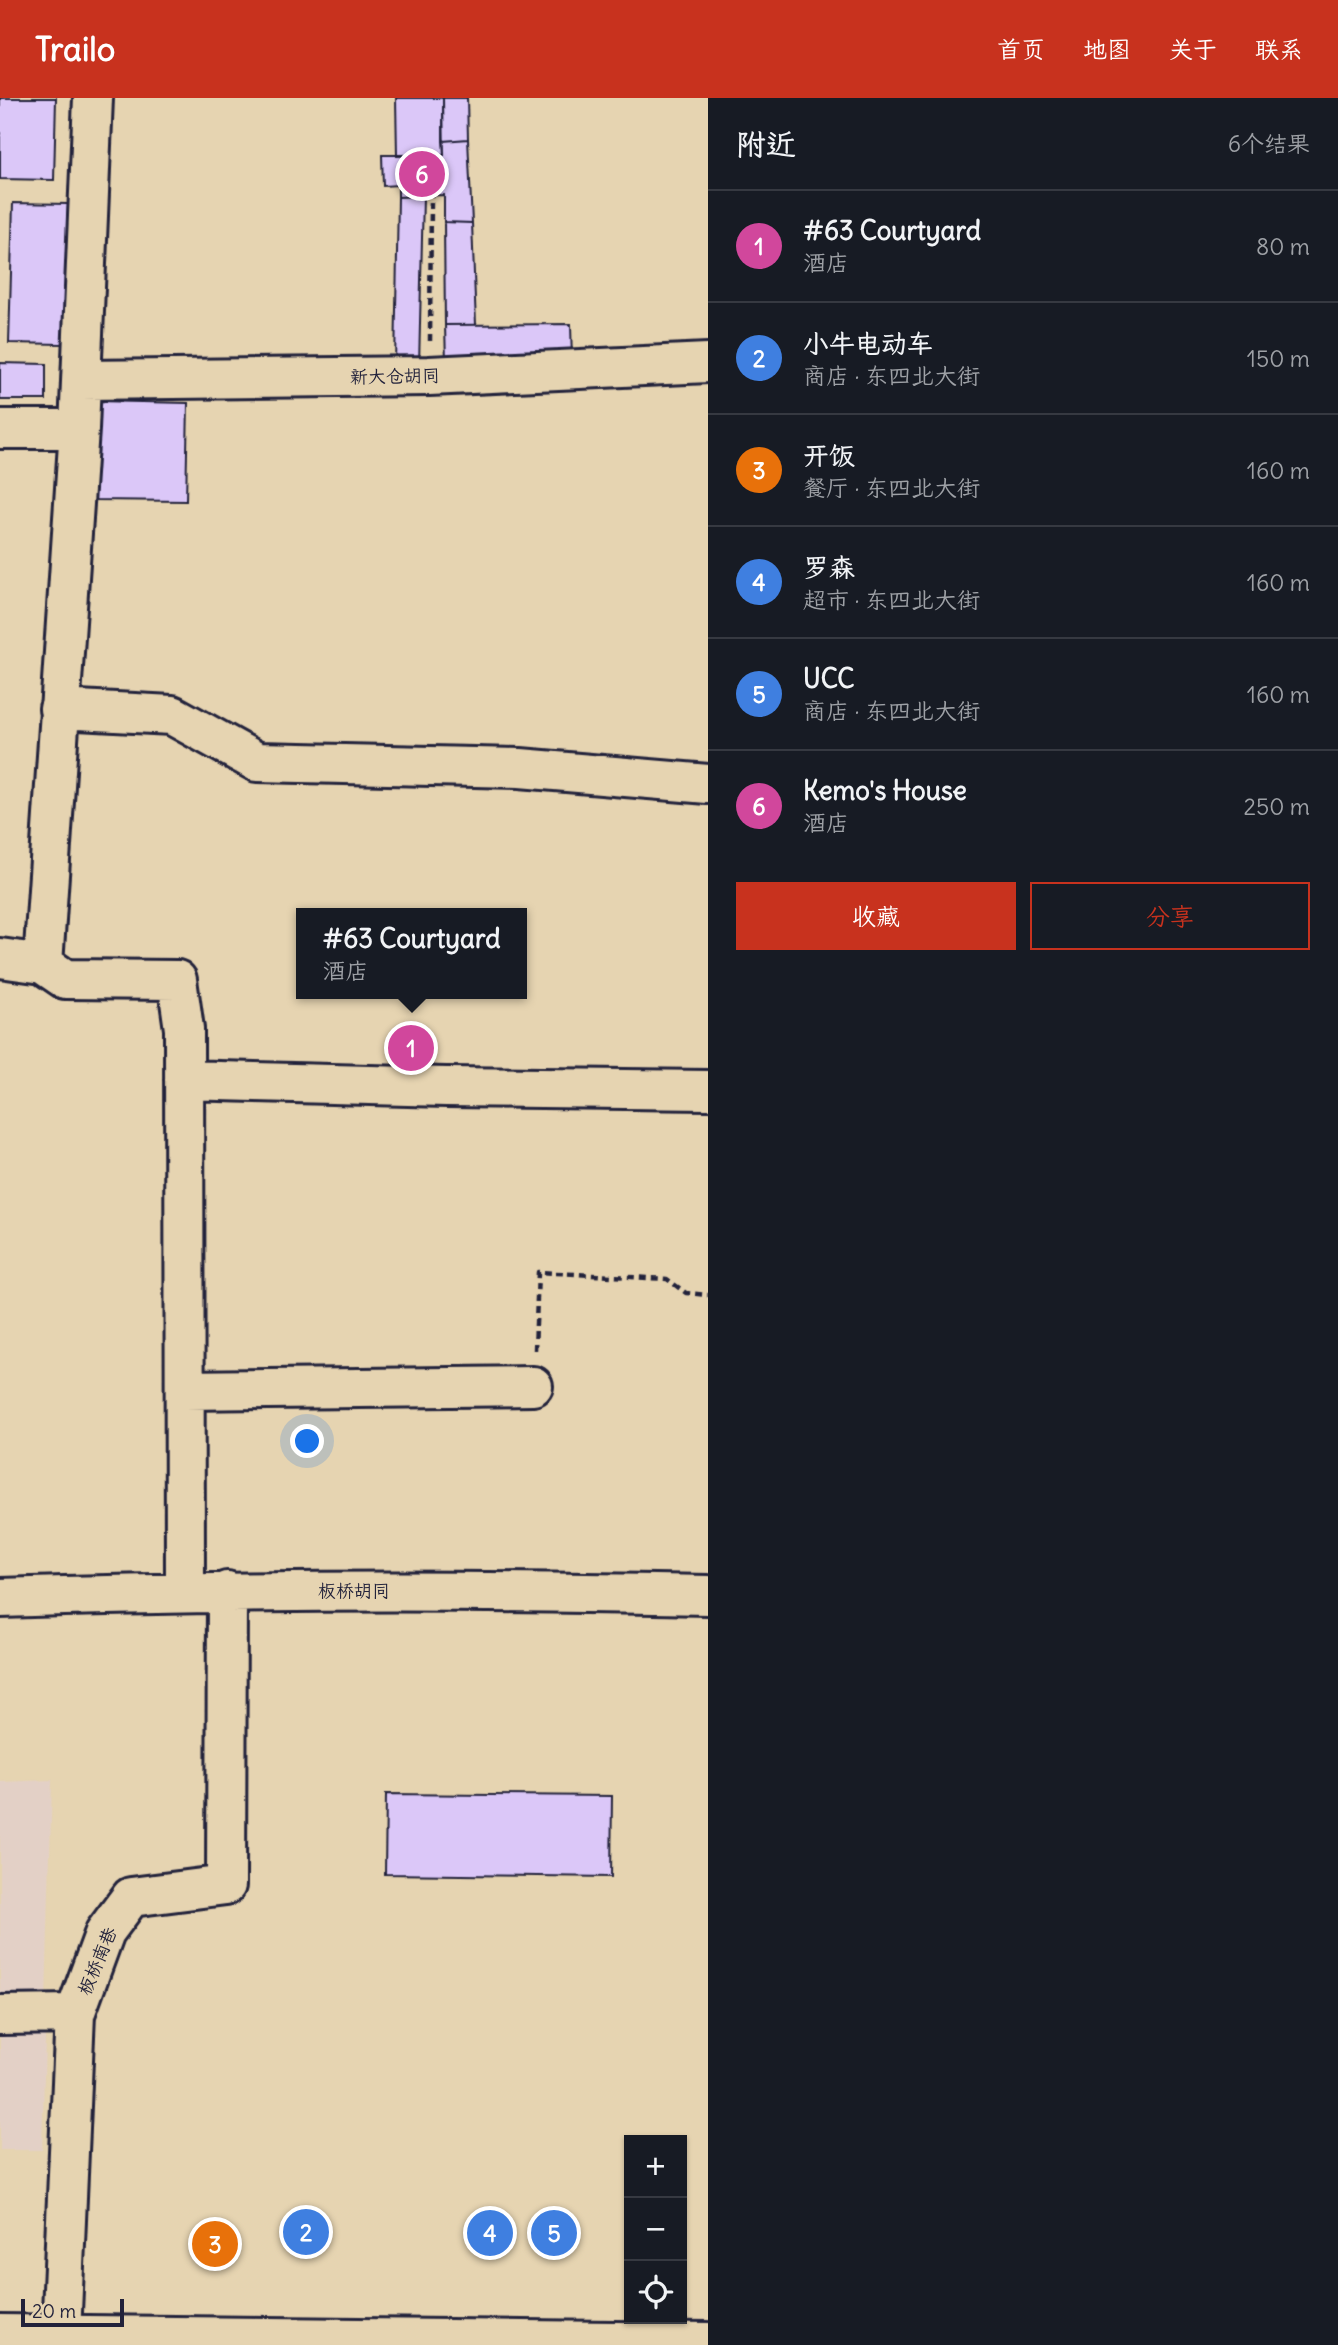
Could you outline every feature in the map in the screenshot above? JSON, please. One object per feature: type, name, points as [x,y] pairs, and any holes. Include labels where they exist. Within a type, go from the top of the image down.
[{"type":"main road","points":[[43,964],[82,380],[93,98]]},
{"type":"main road","name":"新大仓胡同","points":[[82,380],[429,376],[708,362]]},
{"type":"main road","points":[[0,429],[79,429]]},
{"type":"main road","points":[[59,709],[172,715],[257,762],[520,768],[708,784]]},
{"type":"main road","points":[[0,958],[43,964],[65,979],[177,980],[184,1029],[185,1591]]},
{"type":"main road","points":[[184,1080],[708,1090]]},
{"type":"main road","points":[[185,1390],[533,1386]]},
{"type":"main road","name":"板桥胡同","points":[[0,1598],[185,1591],[459,1590],[708,1595]]},
{"type":"main road","name":"板桥南巷","points":[[61,2335],[75,2014],[105,1932],[131,1897],[226,1885],[227,1591]]},
{"type":"main road","points":[[0,2015],[75,2014]]},
{"type":"main road","points":[[0,2334],[250,2341],[708,2342]]},
{"type":"path","points":[[429,376],[431,195]]},
{"type":"path","points":[[533,1386],[538,1272],[667,1279],[686,1293],[708,1295]]},
{"type":"shaded area","points":[[52,1780],[42,2150],[0,2150],[0,1782]]},
{"type":"building","points":[[0,98],[56,98],[54,180],[0,179]]},
{"type":"building","points":[[396,98],[443,98],[444,155],[397,156]]},
{"type":"building","points":[[443,98],[467,98],[468,139],[443,141]]},
{"type":"building","points":[[468,139],[472,223],[444,222],[444,195],[398,197],[398,185],[383,186],[382,155],[444,155],[443,141]]},
{"type":"building","points":[[423,196],[419,366],[395,366],[398,197]]},
{"type":"building","points":[[13,203],[68,204],[63,344],[9,343]]},
{"type":"building","points":[[444,222],[472,223],[476,325],[445,325]]},
{"type":"building","points":[[571,324],[572,361],[446,362],[445,325]]},
{"type":"building","points":[[0,363],[46,364],[46,400],[0,400]]},
{"type":"building","points":[[95,401],[188,403],[186,501],[93,500]]},
{"type":"building","points":[[386,1794],[612,1796],[611,1877],[385,1874]]},
{"type":"place","name":"Kemo's House","points":[[422,174]]},
{"type":"place","name":"#63 Courtyard","points":[[411,1048]]},
{"type":"place","name":"小牛电动车","points":[[306,2232]]},
{"type":"place","name":"罗森","points":[[490,2233]]},
{"type":"place","name":"UCC","points":[[554,2233]]},
{"type":"place","name":"开饭","points":[[215,2244]]}]
